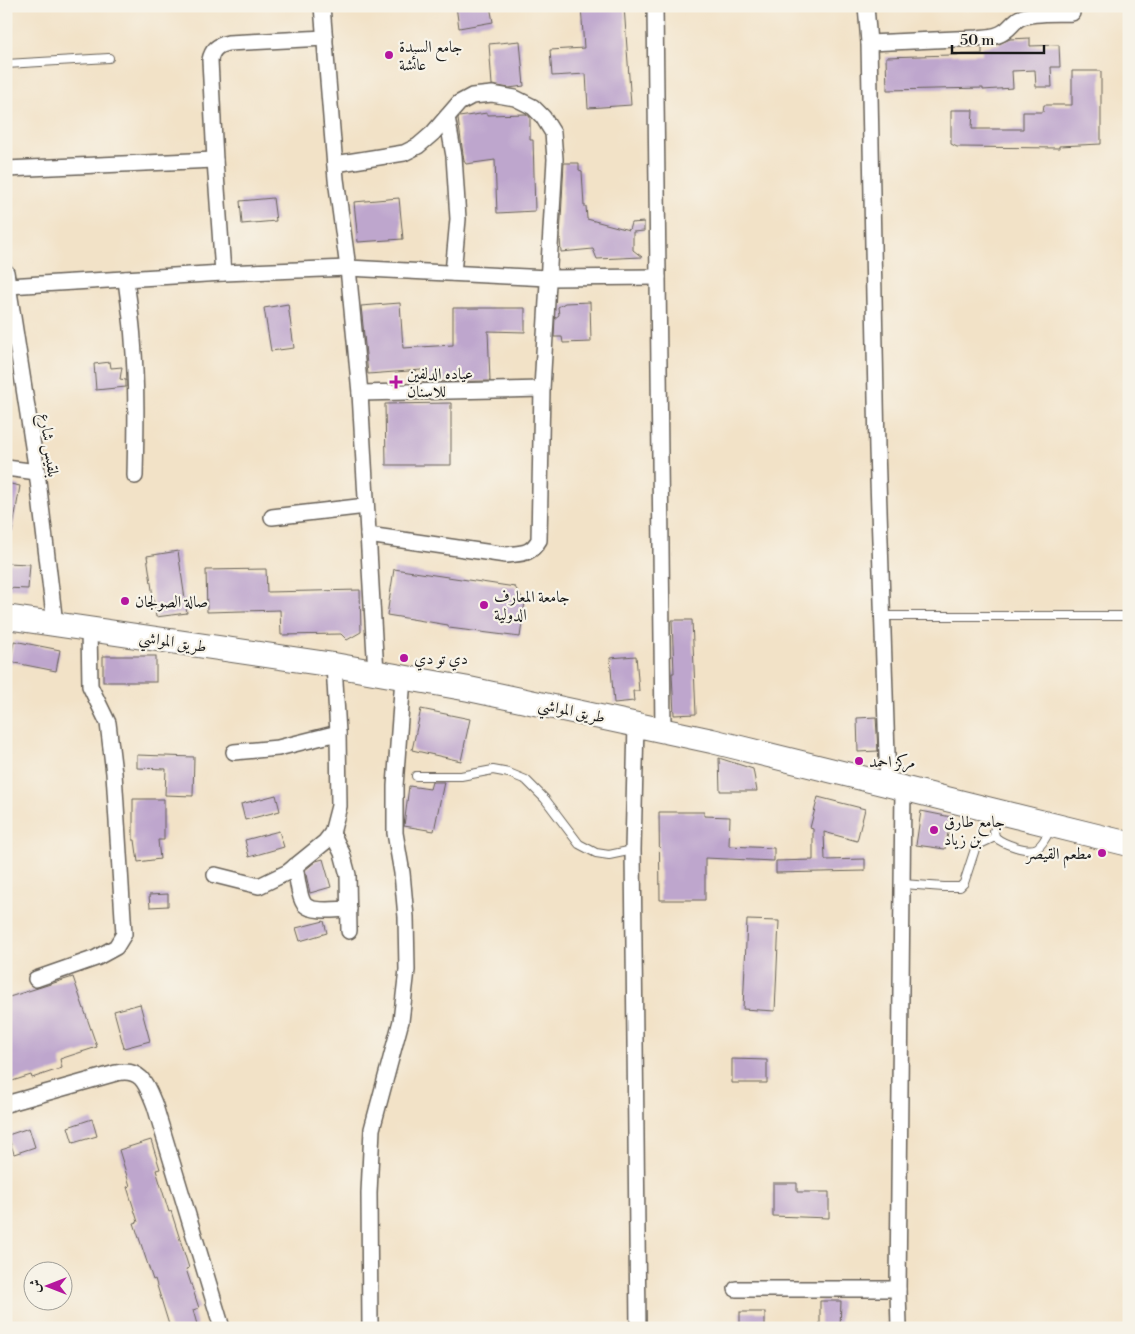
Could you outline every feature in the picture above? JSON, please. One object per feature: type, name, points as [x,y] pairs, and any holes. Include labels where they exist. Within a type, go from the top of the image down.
[{"type":"main road","name":"طريق المواشي","points":[[6,617],[334,665],[469,689],[712,741],[1129,844]]},
{"type":"street","points":[[322,6],[335,164],[348,268],[360,393],[376,673]]},
{"type":"street","points":[[655,6],[663,730]]},
{"type":"street","points":[[866,6],[869,43],[876,410],[883,616],[903,884],[899,1328]]},
{"type":"street","points":[[869,43],[978,38],[1000,35],[1020,18],[1031,15],[1072,13]]},
{"type":"street","points":[[223,273],[214,160],[211,54],[215,48],[228,43],[325,38]]},
{"type":"street","points":[[335,164],[404,153],[418,146],[433,133],[459,103],[472,96],[492,94],[515,98],[533,106],[543,117],[552,132],[555,159],[542,389],[539,540],[534,548],[524,553],[506,554],[368,535]]},
{"type":"street","points":[[447,117],[454,156],[458,219],[453,273]]},
{"type":"street","points":[[6,168],[214,160]]},
{"type":"street","points":[[7,279],[126,279],[348,268],[548,278],[658,277]]},
{"type":"street","name":"بلقيس شارع","points":[[7,279],[37,472],[55,624]]},
{"type":"street","points":[[126,279],[135,374],[135,476]]},
{"type":"street","points":[[360,393],[542,389]]},
{"type":"street","points":[[6,468],[37,472]]},
{"type":"street","points":[[272,517],[366,506]]},
{"type":"street","points":[[36,979],[96,958],[116,947],[124,934],[114,773],[108,723],[90,686],[89,629]]},
{"type":"street","points":[[215,875],[259,886],[288,872],[332,834],[339,806],[338,733],[334,665]]},
{"type":"street","points":[[370,1328],[369,1193],[372,1129],[401,1021],[407,970],[406,916],[402,873],[395,833],[395,786],[403,678]]},
{"type":"street","points":[[636,724],[634,850],[638,1328]]},
{"type":"street","points":[[234,752],[278,748],[338,733]]},
{"type":"street","points":[[332,834],[342,853],[348,875],[349,931]]},
{"type":"street","points":[[296,866],[301,896],[305,905],[313,910],[348,909]]},
{"type":"street","points":[[6,1104],[127,1071],[139,1076],[146,1084],[155,1106],[222,1328]]},
{"type":"street","points":[[736,1289],[898,1289]]},
{"type":"lane","points":[[6,64],[109,58]]},
{"type":"lane","points":[[883,616],[1129,616]]},
{"type":"lane","points":[[416,776],[461,776],[493,770],[509,774],[526,780],[545,799],[579,844],[596,853],[609,855],[634,850]]},
{"type":"lane","points":[[1001,813],[994,831],[995,837],[1000,842],[1012,846],[1036,849],[1041,845],[1052,826]]},
{"type":"lane","points":[[903,884],[960,887],[964,883],[976,846],[995,837]]},
{"type":"building","points":[[456,6],[490,6],[493,22],[459,28]]},
{"type":"building","points":[[581,6],[624,6],[631,105],[588,108],[586,74],[552,76],[550,50],[584,48]]},
{"type":"building","points":[[1030,38],[1030,46],[1059,45],[1060,67],[1051,67],[1052,87],[1036,87],[1035,70],[1012,71],[1013,88],[983,90],[983,88],[887,90],[886,57],[982,54],[982,47],[999,44],[1010,39]]},
{"type":"building","points":[[520,41],[524,86],[509,88],[492,85],[489,44]]},
{"type":"building","points":[[1072,71],[1101,71],[1101,144],[1059,146],[1059,148],[957,147],[951,144],[951,110],[973,110],[972,129],[1023,129],[1023,112],[1043,112],[1044,105],[1072,105]]},
{"type":"building","points":[[487,113],[487,115],[526,114],[530,117],[530,140],[533,140],[535,211],[497,213],[495,160],[466,164],[464,161],[458,119],[459,117]]},
{"type":"building","points":[[564,163],[579,163],[579,170],[582,171],[584,206],[586,206],[587,219],[629,230],[631,223],[644,222],[644,231],[633,232],[633,250],[642,257],[597,259],[593,249],[561,252]]},
{"type":"building","points":[[273,198],[276,221],[242,224],[240,201]]},
{"type":"building","points":[[399,198],[403,239],[358,242],[354,202]]},
{"type":"building","points":[[590,302],[591,342],[563,343],[562,337],[554,337],[555,318],[559,315],[558,307],[565,303]]},
{"type":"building","points":[[400,303],[403,348],[453,345],[453,308],[525,308],[525,332],[488,331],[490,381],[423,382],[422,370],[368,374],[361,306]]},
{"type":"building","points":[[288,304],[294,348],[271,351],[264,308]]},
{"type":"building","points":[[110,362],[111,368],[122,367],[120,379],[126,380],[126,387],[96,390],[94,364]]},
{"type":"building","points":[[451,403],[451,465],[386,465],[385,404]]},
{"type":"building","points":[[6,483],[20,486],[12,533],[6,532]]},
{"type":"building","points":[[178,551],[187,613],[156,617],[147,556]]},
{"type":"building","points":[[6,563],[30,564],[28,589],[6,588]]},
{"type":"building","points":[[266,569],[267,592],[360,590],[361,632],[347,640],[341,634],[281,635],[280,610],[207,612],[206,570]]},
{"type":"building","points":[[394,569],[515,587],[525,602],[520,637],[449,628],[448,625],[387,615]]},
{"type":"building","points":[[672,620],[692,620],[696,714],[674,715]]},
{"type":"building","points":[[14,641],[60,650],[56,671],[10,662]]},
{"type":"building","points":[[103,656],[156,656],[156,682],[103,682]]},
{"type":"building","points":[[636,656],[639,691],[633,691],[634,701],[614,703],[610,658]]},
{"type":"building","points":[[421,709],[470,719],[461,761],[412,750]]},
{"type":"building","points":[[876,717],[878,751],[858,752],[857,718]]},
{"type":"building","points":[[137,755],[194,757],[193,796],[165,795],[166,769],[137,768]]},
{"type":"building","points":[[719,758],[753,769],[757,791],[720,791]]},
{"type":"building","points":[[432,782],[444,782],[434,831],[404,826],[409,786],[430,789]]},
{"type":"building","points":[[276,795],[280,811],[245,820],[241,804]]},
{"type":"building","points":[[818,797],[865,809],[857,841],[824,832],[825,860],[865,859],[865,871],[776,873],[776,861],[813,860],[813,829],[810,828]]},
{"type":"building","points":[[133,799],[164,799],[164,840],[158,840],[160,859],[138,862],[135,840],[133,840]]},
{"type":"building","points":[[921,811],[951,817],[945,849],[916,845]]},
{"type":"building","points":[[659,812],[704,812],[704,816],[730,817],[729,846],[774,848],[774,861],[705,858],[705,900],[660,900]]},
{"type":"building","points":[[279,831],[284,847],[249,857],[245,840]]},
{"type":"building","points":[[323,859],[331,887],[310,893],[305,870],[316,861]]},
{"type":"building","points":[[168,894],[168,906],[150,907],[149,895]]},
{"type":"building","points":[[747,920],[779,921],[775,1011],[743,1009]]},
{"type":"building","points":[[324,921],[327,933],[300,941],[296,928]]},
{"type":"building","points":[[73,977],[97,1047],[60,1059],[62,1068],[32,1078],[31,1075],[6,1083],[6,998]]},
{"type":"building","points":[[140,1004],[150,1041],[124,1048],[114,1011]]},
{"type":"building","points":[[732,1059],[767,1060],[767,1083],[732,1083]]},
{"type":"building","points":[[92,1119],[97,1136],[73,1143],[68,1127]]},
{"type":"building","points":[[29,1128],[35,1147],[14,1154],[8,1135]]},
{"type":"building","points":[[151,1140],[160,1169],[156,1170],[189,1268],[186,1269],[199,1308],[193,1310],[198,1328],[170,1328],[155,1279],[153,1280],[134,1223],[138,1222],[127,1187],[130,1186],[119,1150]]},
{"type":"building","points":[[773,1183],[797,1183],[797,1192],[829,1192],[829,1218],[773,1216]]},
{"type":"building","points":[[820,1301],[841,1301],[840,1328],[820,1328]]},
{"type":"building","points":[[740,1312],[765,1312],[765,1328],[740,1328]]},
{"type":"place","name":"جامع السيدة عائشة","points":[[389,55]]},
{"type":"place","name":"عياده الدلفين للاسنان","points":[[396,382]]},
{"type":"place","name":"صالة الصولجان","points":[[125,601]]},
{"type":"place","name":"جامعة المعارف الدولية","points":[[484,605]]},
{"type":"place","name":"دي تو دي","points":[[404,658]]},
{"type":"place","name":"مركز احمد","points":[[859,761]]},
{"type":"place","name":"جامع طارق بن زياد","points":[[934,830]]},
{"type":"place","name":"مطعم القيصر","points":[[1102,853]]}]
